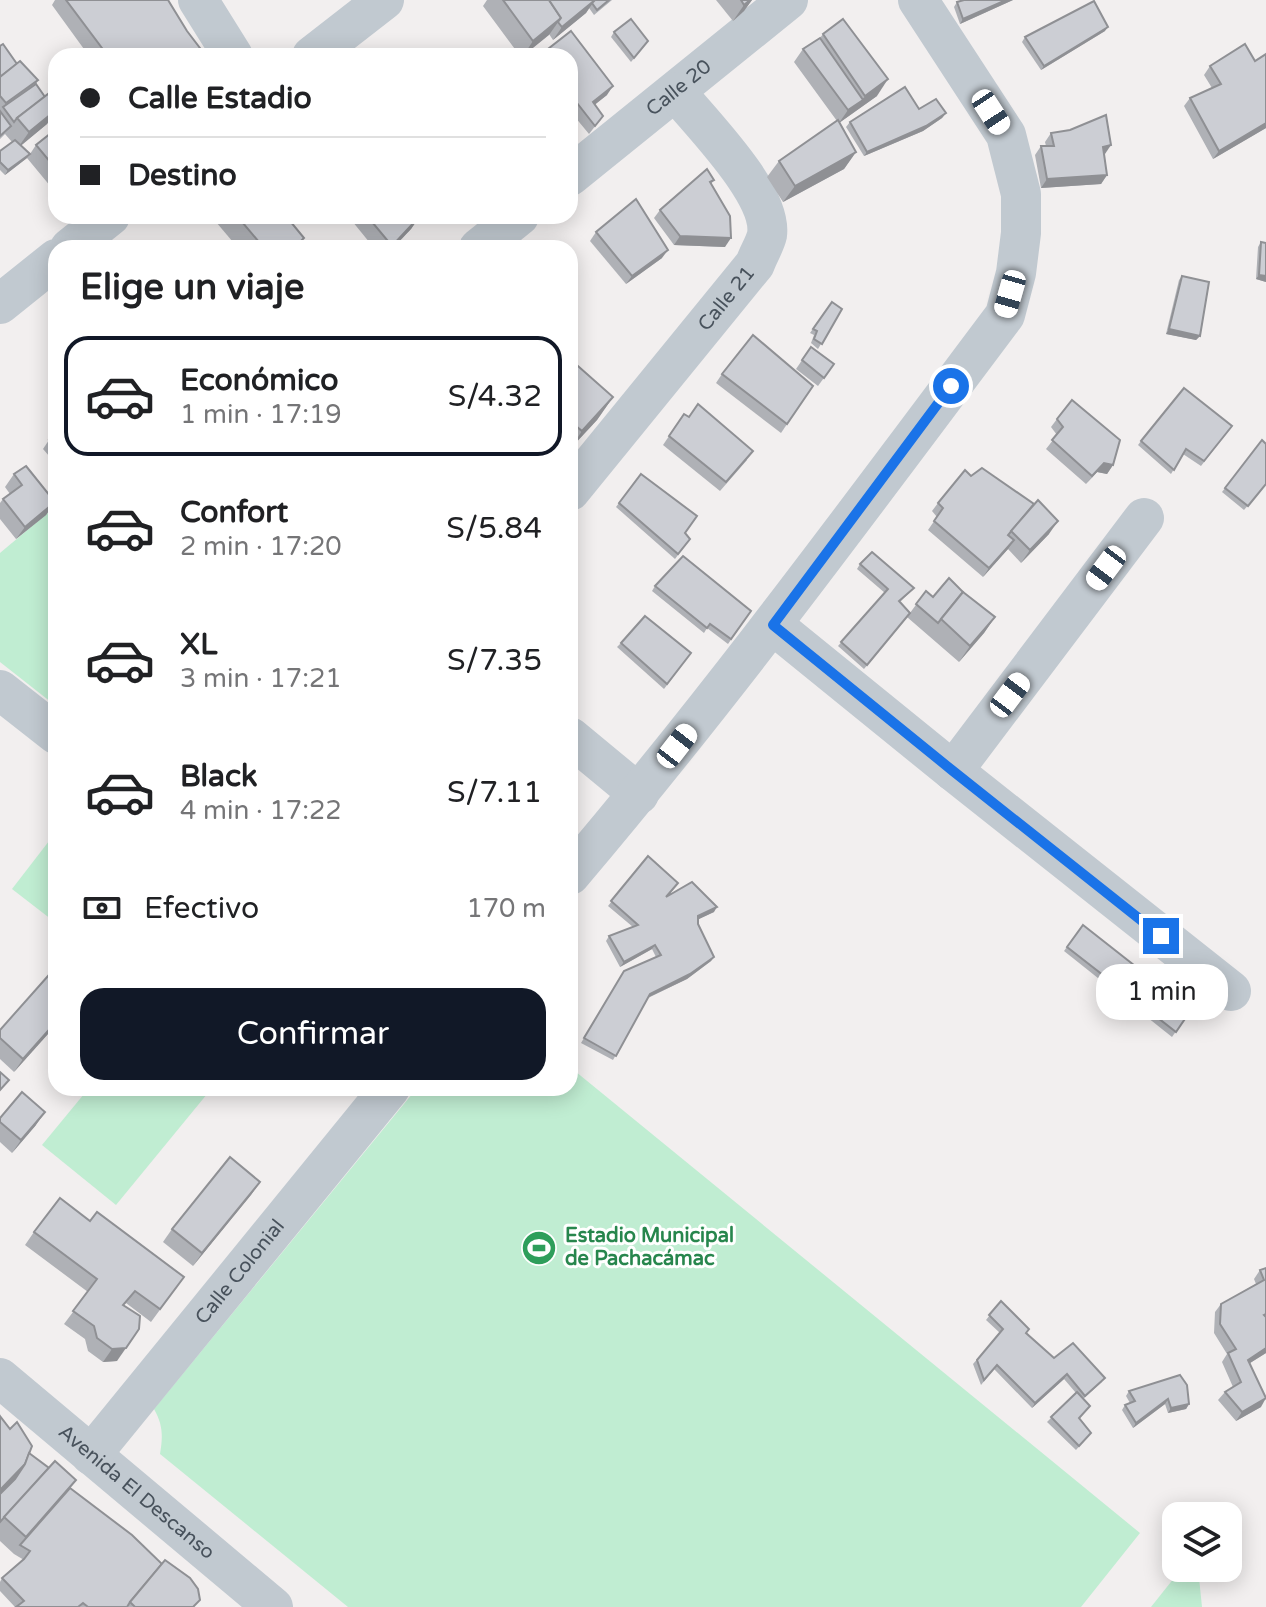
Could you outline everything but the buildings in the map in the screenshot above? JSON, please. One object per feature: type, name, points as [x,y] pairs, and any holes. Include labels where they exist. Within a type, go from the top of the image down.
[{"type":"street","points":[[198,0],[228,48]]},
{"type":"street","points":[[322,48],[384,0]]},
{"type":"street","name":"Calle 20","points":[[578,170],[788,0]]},
{"type":"street","points":[[578,866],[773,625],[1005,315],[1016,273],[1021,233],[1021,194],[1006,135],[918,0]]},
{"type":"street","name":"Calle 21","points":[[578,481],[755,264],[767,235],[764,209],[750,182],[676,92]]},
{"type":"street","points":[[84,240],[101,224]]},
{"type":"street","points":[[489,240],[509,224]]},
{"type":"street","points":[[0,304],[48,270]]},
{"type":"street","points":[[953,771],[1144,518]]},
{"type":"street","points":[[773,625],[1231,991]]},
{"type":"street","points":[[0,690],[48,728]]},
{"type":"street","points":[[578,744],[639,794]]},
{"type":"street","name":"Calle Colonial","points":[[91,1455],[383,1096]]},
{"type":"street","name":"Avenida El Descanso","points":[[0,1378],[91,1455],[245,1599]]},
{"type":"green space","points":[[48,513],[48,700],[0,662],[0,553]]},
{"type":"green space","points":[[48,842],[48,917],[12,889]]},
{"type":"green space","name":"Estadio Municipal de Pachacámac","points":[[578,1074],[1140,1533],[1081,1607],[348,1607],[160,1454],[162,1431],[154,1409],[410,1096],[578,1096]]},
{"type":"green space","points":[[82,1096],[205,1096],[116,1205],[42,1145]]},
{"type":"green space","points":[[1171,1582],[1199,1582],[1202,1607],[1151,1607]]},
{"type":"place","name":"Estadio Municipal de Pachacámac","points":[[539,1248]]},
{"type":"route","points":[[951,386],[773,625],[1161,936]]}]
